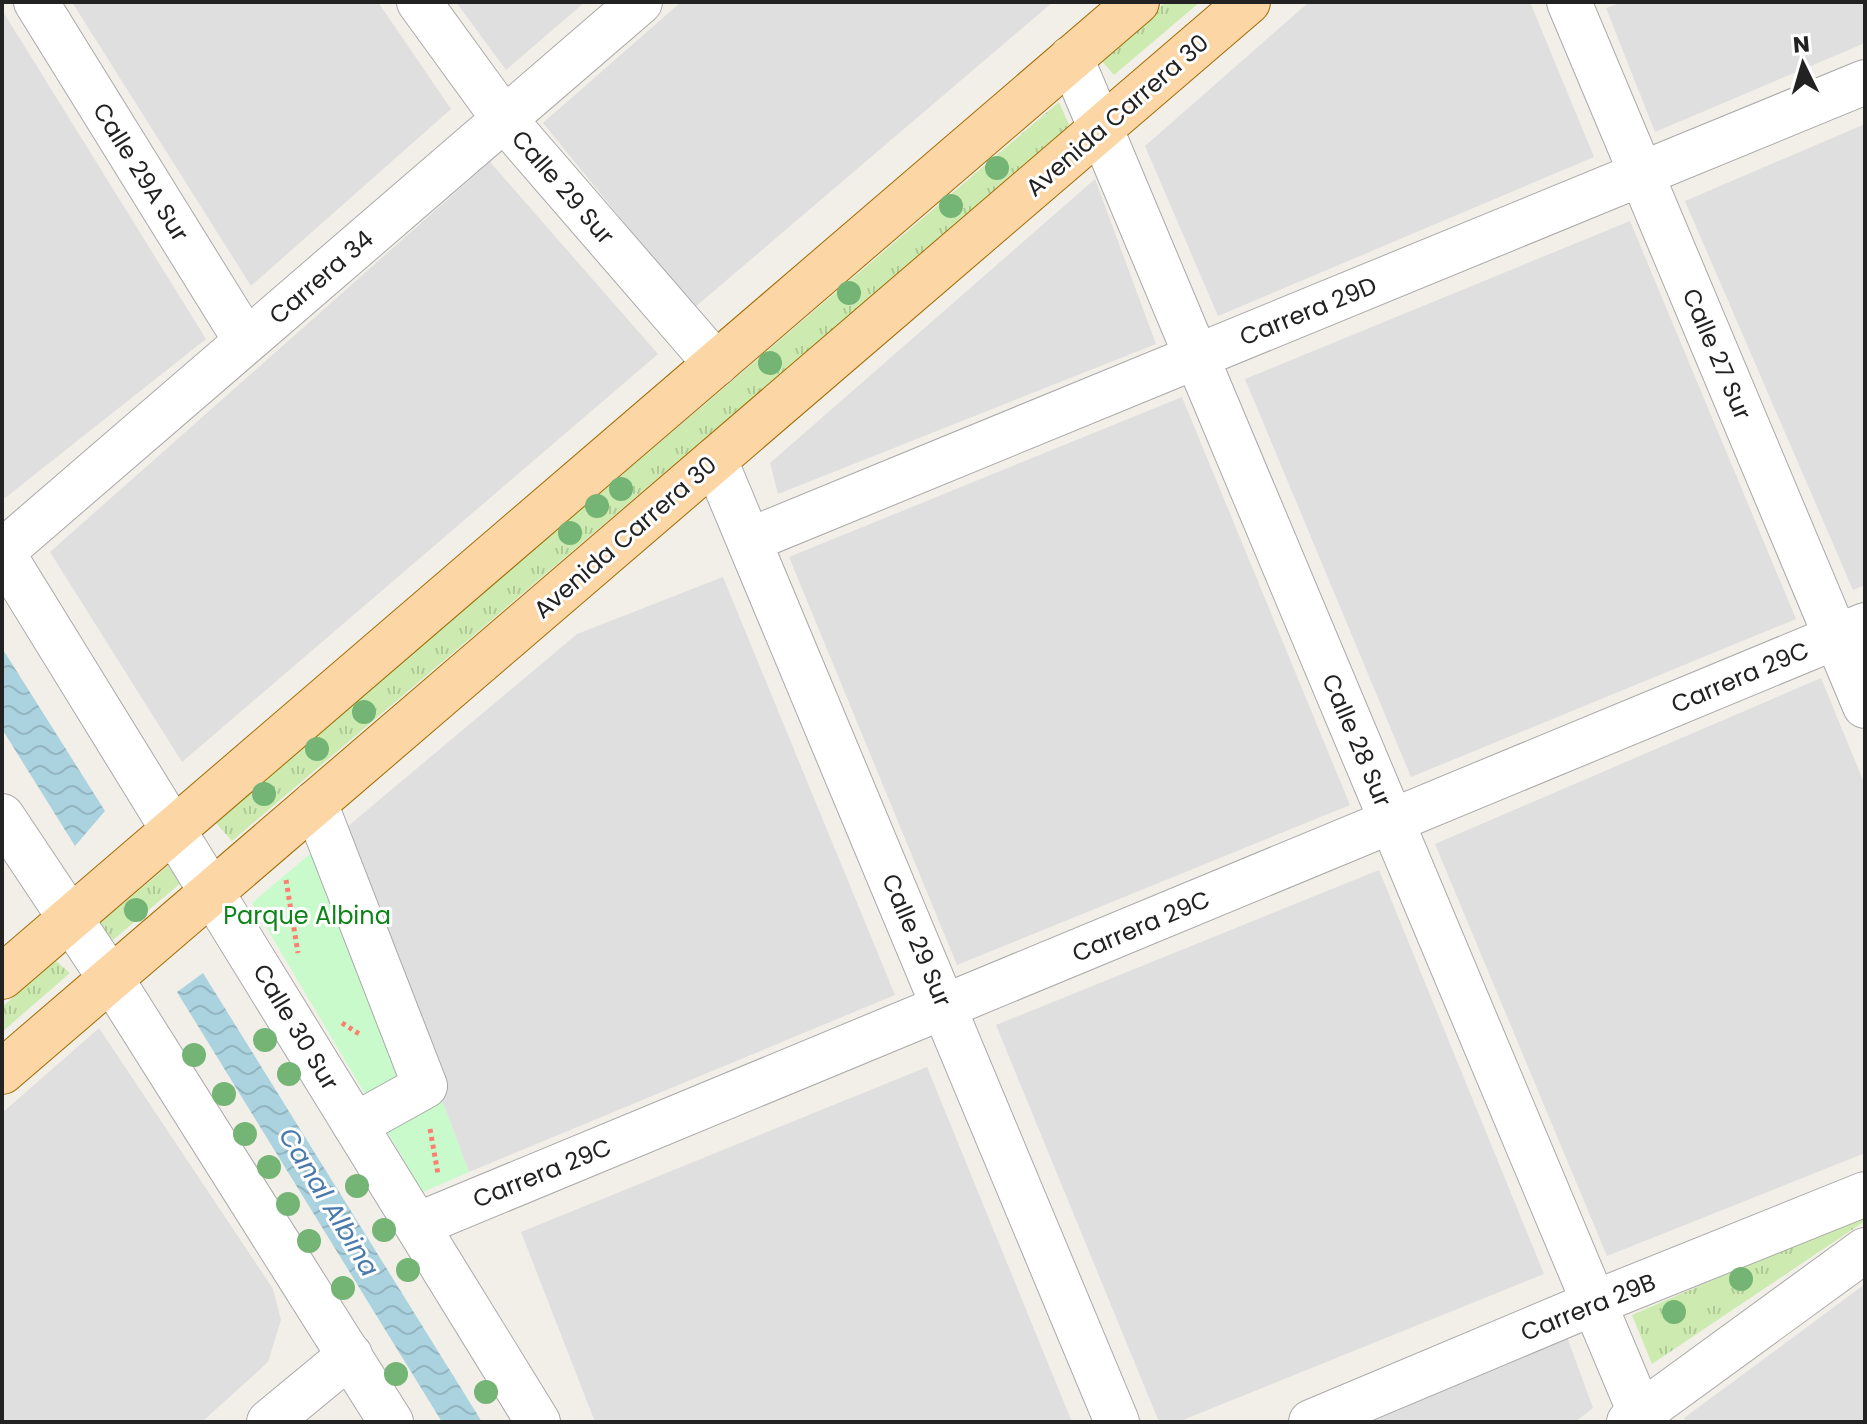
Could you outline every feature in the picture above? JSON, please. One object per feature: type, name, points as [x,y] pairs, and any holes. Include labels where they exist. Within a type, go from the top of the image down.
[{"type":"main road","points":[[2,977],[1137,2]]},
{"type":"main road","name":"Avenida Carrera 30","points":[[2,1072],[1248,2]]},
{"type":"street","name":"Calle 29A Sur","points":[[36,2],[246,341]]},
{"type":"street","name":"Calle 29 Sur","points":[[419,2],[504,119],[716,364]]},
{"type":"street","name":"Carrera 34","points":[[2,552],[640,2]]},
{"type":"street","name":"Calle 27 Sur","points":[[1569,2],[1641,174],[1850,631],[1865,706]]},
{"type":"street","name":"Calle 28 Sur","points":[[1071,58],[1594,1303],[1638,1419]]},
{"type":"street","name":"Carrera 29D","points":[[750,540],[1865,82]]},
{"type":"street","name":"Calle 29 Sur","points":[[715,460],[1117,1422]]},
{"type":"street","name":"Calle 30 Sur","points":[[2,552],[538,1422]]},
{"type":"street","name":"Carrera 29C","points":[[417,1225],[1850,631]]},
{"type":"street","points":[[315,803],[425,1086],[355,1125]]},
{"type":"street","points":[[2,816],[110,978],[391,1422]]},
{"type":"street","name":"Carrera 29B","points":[[1311,1422],[1865,1194]]},
{"type":"street","points":[[1638,1419],[1865,1250]]},
{"type":"street","points":[[269,1422],[350,1355]]},
{"type":"shaded area","points":[[72,2],[378,2],[451,109],[251,286]]},
{"type":"shaded area","points":[[456,2],[585,2],[506,70]]},
{"type":"shaded area","points":[[681,2],[1053,2],[694,308],[543,123]]},
{"type":"shaded area","points":[[1309,2],[1530,2],[1594,157],[1218,316],[1145,146]]},
{"type":"shaded area","points":[[1623,2],[1865,2],[1865,43],[1655,132],[1606,8]]},
{"type":"shaded area","points":[[2,10],[206,339],[5,498],[2,492]]},
{"type":"shaded area","points":[[1865,124],[1865,585],[1853,590],[1685,201]]},
{"type":"shaded area","points":[[490,162],[658,354],[182,762],[50,552]]},
{"type":"shaded area","points":[[1095,179],[1156,344],[778,494],[770,463]]},
{"type":"shaded area","points":[[1630,221],[1796,619],[1411,777],[1245,379]]},
{"type":"shaded area","points":[[1182,397],[1350,805],[957,965],[789,557]]},
{"type":"shaded area","points":[[723,577],[895,995],[469,1172],[341,832],[577,634]]},
{"type":"shaded area","points":[[1821,678],[1865,785],[1865,1153],[1607,1256],[1435,844]]},
{"type":"shaded area","points":[[1379,870],[1544,1274],[1178,1422],[1159,1422],[996,1025]]},
{"type":"shaded area","points":[[99,1028],[273,1289],[281,1320],[268,1362],[202,1422],[2,1422],[2,1113]]},
{"type":"shaded area","points":[[927,1067],[1072,1422],[595,1422],[521,1232]]},
{"type":"shaded area","points":[[1865,1284],[1865,1422],[1686,1422],[1684,1418]]},
{"type":"shaded area","points":[[1567,1337],[1593,1408],[1575,1422],[1371,1422]]},
{"type":"green space","points":[[1166,2],[1200,2],[1114,75],[1099,58]]},
{"type":"green space","points":[[1059,102],[1070,127],[232,841],[215,822]]},
{"type":"green space","name":"Parque Albina","points":[[323,843],[439,1092],[469,1172],[423,1192],[252,903]]},
{"type":"green space","points":[[168,866],[182,882],[107,945],[95,927]]},
{"type":"green space","points":[[56,961],[70,973],[2,1032],[2,1007]]},
{"type":"green space","points":[[1865,1214],[1865,1221],[1652,1364],[1632,1315]]},
{"type":"water","points":[[2,648],[105,811],[75,846],[2,729]]},
{"type":"water","name":"Canal Albina","points":[[203,973],[482,1422],[442,1422],[177,992]]}]
